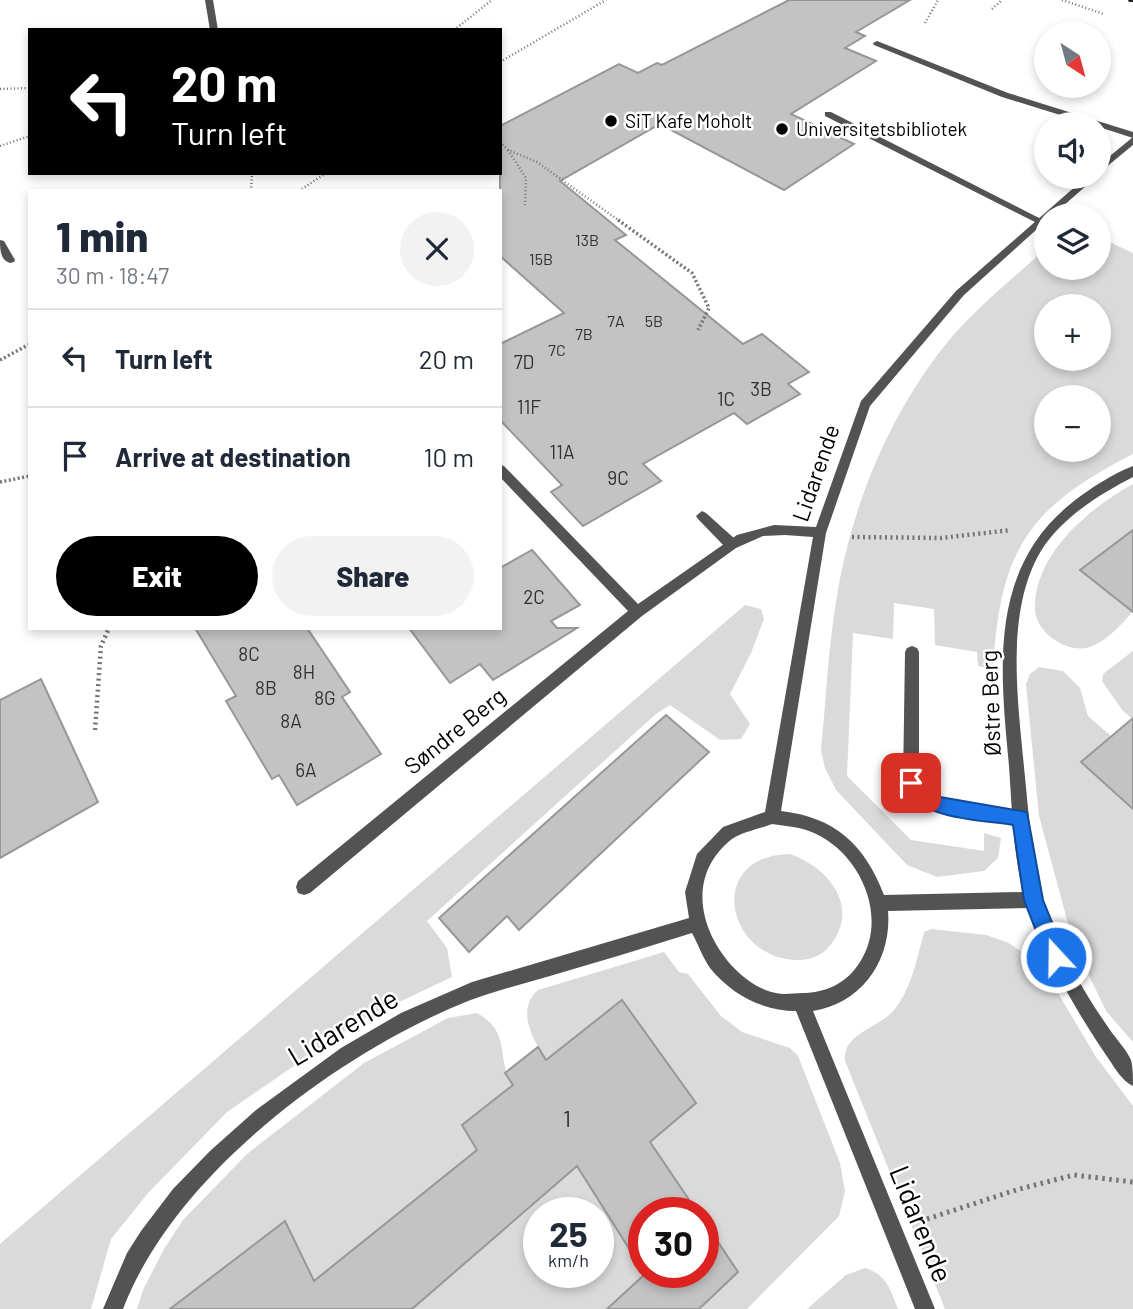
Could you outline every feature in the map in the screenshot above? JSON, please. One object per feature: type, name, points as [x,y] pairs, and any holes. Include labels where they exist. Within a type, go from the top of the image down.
[{"type":"street","points":[[209,0],[214,28]]},
{"type":"street","points":[[877,43],[1005,94],[1133,137],[1111,158]]},
{"type":"street","points":[[828,114],[1034,212]]},
{"type":"street","name":"Lidarende","points":[[1061,203],[1077,189]]},
{"type":"street","name":"Lidarende","points":[[772,817],[820,533],[865,404],[960,293],[1034,227]]},
{"type":"street","points":[[0,243],[10,260]]},
{"type":"street","points":[[502,471],[637,612]]},
{"type":"street","name":"Østre Berg","points":[[1133,471],[1093,491],[1059,521],[1030,558],[1021,586],[1012,632],[1009,676],[1021,818],[1034,900],[1056,957],[1084,1006],[1133,1077]]},
{"type":"street","points":[[702,516],[731,544]]},
{"type":"street","name":"Søndre Berg","points":[[304,887],[637,612],[731,544],[747,534],[768,529],[788,528],[820,533]]},
{"type":"street","points":[[912,652],[911,783],[936,804],[1021,818]]},
{"type":"street","points":[[772,817],[809,824],[827,831],[850,850],[869,874],[879,903],[881,932],[873,960],[856,983],[831,999],[802,1005],[774,1002],[747,991],[718,965],[707,950],[696,924],[692,896],[697,871],[708,849],[726,832],[747,821],[772,817]]},
{"type":"street","points":[[879,903],[1034,900]]},
{"type":"street","name":"Lidarende","points":[[113,1309],[122,1280],[148,1234],[177,1198],[211,1162],[281,1100],[324,1067],[402,1023],[473,990],[696,924]]},
{"type":"street","name":"Lidarende","points":[[802,1005],[925,1309]]},
{"type":"path","points":[[457,28],[492,0]]},
{"type":"path","points":[[502,61],[606,0]]},
{"type":"path","points":[[925,23],[937,0]]},
{"type":"path","points":[[992,9],[1002,0]]},
{"type":"path","points":[[1062,0],[1109,16]]},
{"type":"path","points":[[0,89],[28,88]]},
{"type":"path","points":[[0,146],[28,137]]},
{"type":"path","points":[[502,144],[526,178],[525,205]]},
{"type":"path","points":[[508,150],[537,162],[692,273],[709,308],[698,330]]},
{"type":"path","points":[[302,189],[323,175]]},
{"type":"path","points":[[0,360],[28,345]]},
{"type":"path","points":[[0,482],[28,476]]},
{"type":"path","points":[[820,533],[862,538],[941,538],[1016,530],[1059,521]]},
{"type":"path","points":[[95,730],[101,646],[108,630]]},
{"type":"path","points":[[893,1230],[1016,1190],[1074,1175],[1133,1182]]},
{"type":"shaded area","points":[[1111,243],[1133,253],[1133,454],[1067,494],[1044,515],[1026,538],[1012,563],[1003,593],[993,669],[978,666],[977,652],[935,645],[934,609],[894,603],[893,639],[853,633],[847,776],[911,840],[984,851],[984,833],[1001,838],[998,858],[984,871],[937,877],[907,865],[836,790],[825,768],[821,750],[836,602],[842,567],[862,499],[874,466],[906,402],[946,344],[982,306],[1034,259],[1034,280],[1111,280]]},
{"type":"shaded area","points":[[1133,484],[1133,531],[1080,570],[1132,612],[1099,643],[1086,648],[1061,644],[1040,626],[1035,610],[1043,570],[1067,535],[1082,520]]},
{"type":"shaded area","points":[[745,605],[761,609],[764,619],[751,653],[730,694],[750,724],[741,739],[720,740],[670,705],[656,714],[427,921],[447,948],[452,977],[359,1021],[227,1112],[149,1192],[111,1239],[91,1309],[0,1309],[0,1244]]},
{"type":"shaded area","points":[[1133,651],[1133,719],[1123,711],[1102,681],[1103,674]]},
{"type":"shaded area","points":[[1039,667],[1063,671],[1080,688],[1088,716],[1111,736],[1133,809],[1133,1042],[1106,1011],[1073,942],[1039,816],[1026,684],[1030,674]]},
{"type":"shaded area","points":[[790,854],[805,860],[829,880],[841,905],[842,919],[838,933],[828,948],[819,955],[804,960],[775,956],[755,945],[742,928],[735,908],[736,889],[745,872],[762,859]]},
{"type":"shaded area","points":[[931,929],[986,935],[1009,943],[1030,958],[1049,978],[1096,1057],[1133,1106],[1133,1309],[945,1309],[845,1061],[849,1044],[888,1016],[901,1000],[913,972],[924,932]]},
{"type":"shaded area","points":[[664,952],[679,972],[688,974],[721,1016],[742,1032],[790,1048],[798,1056],[840,1163],[845,1191],[839,1216],[747,1309],[699,1309],[738,1272],[719,1244],[719,1197],[687,1197],[650,1142],[622,1000],[546,1060],[528,1024],[528,1006],[538,990]]},
{"type":"shaded area","points":[[477,1013],[488,1021],[499,1037],[504,1064],[513,1085],[577,1166],[597,1197],[523,1197],[523,1288],[614,1288],[614,1225],[628,1247],[628,1288],[654,1288],[667,1309],[412,1309],[474,1256],[435,1185],[314,1281],[284,1221],[170,1309],[137,1309],[143,1290],[164,1249],[183,1220],[247,1154],[364,1063],[448,1018]]},
{"type":"shaded area","points":[[865,1268],[883,1279],[898,1309],[807,1309],[846,1275]]},
{"type":"building","points":[[789,0],[910,0],[856,32],[865,36],[845,48],[876,61],[791,114],[854,144],[784,190],[660,124],[560,181],[626,235],[615,240],[743,344],[762,334],[809,372],[788,384],[800,394],[747,424],[734,413],[643,464],[661,481],[583,526],[551,492],[562,485],[502,422],[502,343],[564,313],[502,258],[502,125],[619,64],[638,73],[657,63],[662,65]]},
{"type":"building","points":[[1133,530],[1133,612],[1080,570]]},
{"type":"building","points":[[532,550],[580,605],[551,621],[557,628],[577,628],[493,680],[480,664],[450,683],[410,630],[502,630],[502,567]]},
{"type":"building","points":[[196,630],[308,630],[350,692],[342,697],[381,754],[297,805],[279,775],[272,779],[226,701],[236,696]]},
{"type":"building","points":[[41,679],[98,802],[0,858],[0,700]]},
{"type":"building","points":[[666,715],[709,752],[519,930],[507,916],[469,952],[439,918]]},
{"type":"building","points":[[1133,718],[1133,809],[1081,762]]},
{"type":"building","points":[[622,1000],[696,1103],[650,1142],[687,1197],[628,1197],[628,1247],[614,1225],[614,1197],[597,1197],[577,1166],[541,1197],[523,1197],[523,1213],[412,1309],[170,1309],[285,1221],[314,1281],[477,1150],[462,1125],[513,1085],[505,1073],[538,1047],[546,1060]]},
{"type":"building","points":[[719,1244],[738,1272],[699,1309],[607,1309],[630,1288],[719,1288]]},
{"type":"place","name":"SiT Kafe Moholt","points":[[611,121]]},
{"type":"place","name":"Universitetsbibliotek","points":[[782,129]]},
{"type":"route","points":[[911,783],[936,804],[1021,818],[1034,900],[1056,957]]}]
